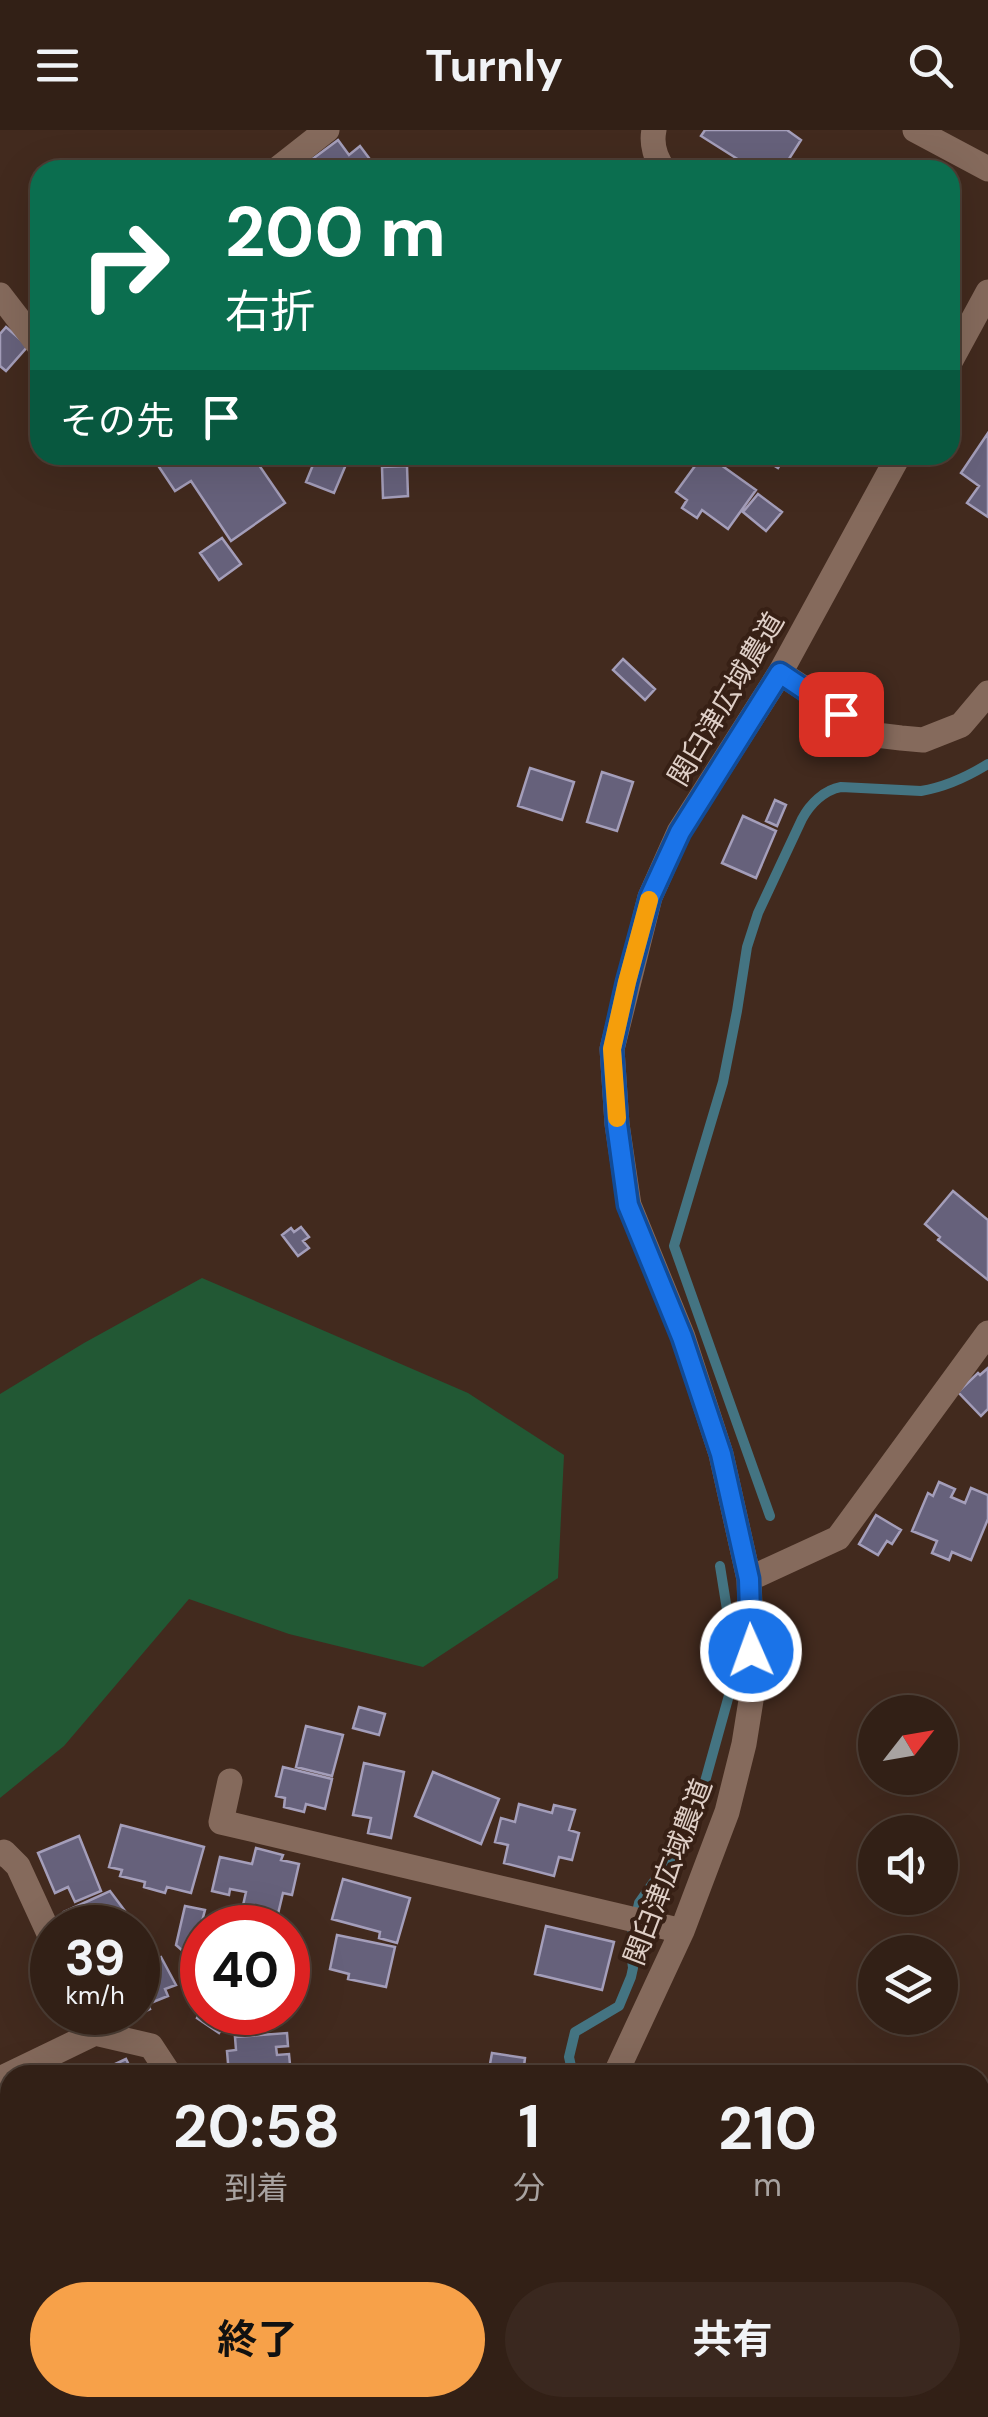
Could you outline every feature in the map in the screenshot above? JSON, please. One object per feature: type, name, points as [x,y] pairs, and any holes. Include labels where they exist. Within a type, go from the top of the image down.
[{"type":"street","points":[[289,160],[327,130]]},
{"type":"street","points":[[654,130],[658,160]]},
{"type":"street","points":[[915,130],[988,169]]},
{"type":"street","points":[[960,344],[988,292]]},
{"type":"street","points":[[0,296],[30,334]]},
{"type":"street","name":"関臼津広域農道","points":[[620,2065],[682,1931],[728,1812],[752,1688],[749,1579],[721,1454],[682,1337],[628,1205],[612,1049],[650,897],[680,832],[780,673],[894,465]]},
{"type":"street","points":[[780,673],[876,735],[901,738],[923,740],[961,725],[988,693]]},
{"type":"street","points":[[749,1579],[838,1538],[988,1333]]},
{"type":"street","points":[[230,1781],[220,1822],[682,1931]]},
{"type":"street","points":[[0,1854],[4,1852],[18,1866],[36,1905]]},
{"type":"street","points":[[23,2065],[72,2035]]},
{"type":"street","points":[[123,2035],[152,2046],[164,2065]]},
{"type":"green space","points":[[202,1278],[468,1393],[564,1455],[558,1578],[423,1667],[289,1634],[189,1599],[64,1746],[0,1798],[0,1394]]},
{"type":"building","points":[[705,130],[787,130],[801,140],[788,160],[739,160],[701,136]]},
{"type":"building","points":[[338,140],[349,155],[360,146],[370,160],[311,160]]},
{"type":"building","points":[[6,327],[28,346],[6,371],[0,366],[0,334]]},
{"type":"building","points":[[988,433],[988,517],[967,503],[979,486],[961,473]]},
{"type":"building","points":[[158,465],[259,465],[285,503],[231,541],[191,481],[175,491]]},
{"type":"building","points":[[313,465],[346,465],[334,493],[306,482]]},
{"type":"building","points":[[696,465],[721,465],[756,490],[728,529],[702,510],[697,518],[682,508],[687,500],[676,492]]},
{"type":"building","points":[[407,466],[408,496],[383,498],[382,467]]},
{"type":"building","points":[[758,494],[782,512],[766,531],[743,512]]},
{"type":"building","points":[[222,538],[241,564],[219,580],[200,553]]},
{"type":"building","points":[[623,659],[655,689],[645,700],[613,670]]},
{"type":"building","points":[[530,768],[574,782],[562,820],[518,806]]},
{"type":"building","points":[[602,772],[633,782],[617,831],[587,822]]},
{"type":"building","points":[[775,800],[786,805],[777,826],[766,821]]},
{"type":"building","points":[[743,816],[776,831],[756,878],[722,863]]},
{"type":"building","points":[[953,1191],[988,1220],[988,1280],[938,1240],[940,1237],[925,1224]]},
{"type":"building","points":[[301,1227],[309,1237],[303,1241],[309,1248],[298,1256],[282,1235]]},
{"type":"building","points":[[988,1368],[988,1409],[981,1416],[958,1392]]},
{"type":"building","points":[[939,1482],[955,1489],[951,1497],[965,1503],[971,1488],[988,1495],[988,1519],[971,1560],[952,1552],[949,1560],[932,1553],[937,1541],[912,1531],[928,1493],[933,1496]]},
{"type":"building","points":[[876,1515],[901,1530],[878,1555],[859,1544]]},
{"type":"building","points":[[359,1707],[385,1714],[379,1735],[353,1728]]},
{"type":"building","points":[[306,1726],[343,1735],[332,1776],[296,1767]]},
{"type":"building","points":[[364,1763],[404,1772],[391,1838],[368,1833],[371,1818],[353,1815]]},
{"type":"building","points":[[283,1767],[332,1779],[325,1809],[306,1804],[304,1812],[284,1807],[285,1798],[276,1796]]},
{"type":"building","points":[[433,1772],[499,1799],[481,1844],[415,1816]]},
{"type":"building","points":[[519,1804],[552,1813],[554,1805],[575,1810],[569,1830],[579,1833],[572,1860],[559,1857],[554,1876],[504,1863],[508,1845],[495,1842],[501,1818],[515,1822]]},
{"type":"building","points":[[121,1825],[204,1847],[191,1893],[167,1887],[165,1893],[144,1887],[145,1882],[120,1876],[122,1870],[109,1867]]},
{"type":"building","points":[[79,1836],[101,1891],[75,1902],[68,1887],[55,1893],[38,1853]]},
{"type":"building","points":[[256,1848],[299,1864],[292,1895],[283,1893],[280,1905],[243,1905],[246,1892],[230,1889],[229,1895],[212,1891],[220,1857],[252,1864]]},
{"type":"building","points":[[343,1879],[410,1898],[397,1943],[379,1938],[380,1932],[332,1919]]},
{"type":"building","points":[[110,1891],[121,1905],[79,1905]]},
{"type":"building","points":[[546,1926],[614,1942],[602,1990],[535,1974]]},
{"type":"building","points":[[337,1935],[395,1947],[386,1987],[348,1979],[349,1974],[330,1969]]},
{"type":"building","points":[[161,1957],[176,1985],[165,1989],[168,1996],[160,1999]]},
{"type":"building","points":[[287,2035],[288,2046],[276,2047],[277,2055],[289,2054],[290,2065],[228,2065],[227,2051],[236,2050],[235,2037]]},
{"type":"building","points":[[492,2053],[525,2058],[524,2065],[490,2065]]},
{"type":"waterway","points":[[770,1516],[674,1246],[723,1082],[747,947],[758,913],[802,819],[823,794],[841,787],[921,791],[956,781],[988,764]]},
{"type":"waterway","points":[[571,2065],[575,2032],[619,2006],[633,1968],[630,1943],[639,1903],[689,1832],[696,1814],[731,1688],[732,1641],[720,1566]]},
{"type":"slow traffic","points":[[617,1118],[612,1049],[649,900]]},
{"type":"route","points":[[751,1651],[749,1579],[721,1454],[682,1337],[628,1205],[612,1049],[650,897],[680,832],[780,673],[841,714]]}]
